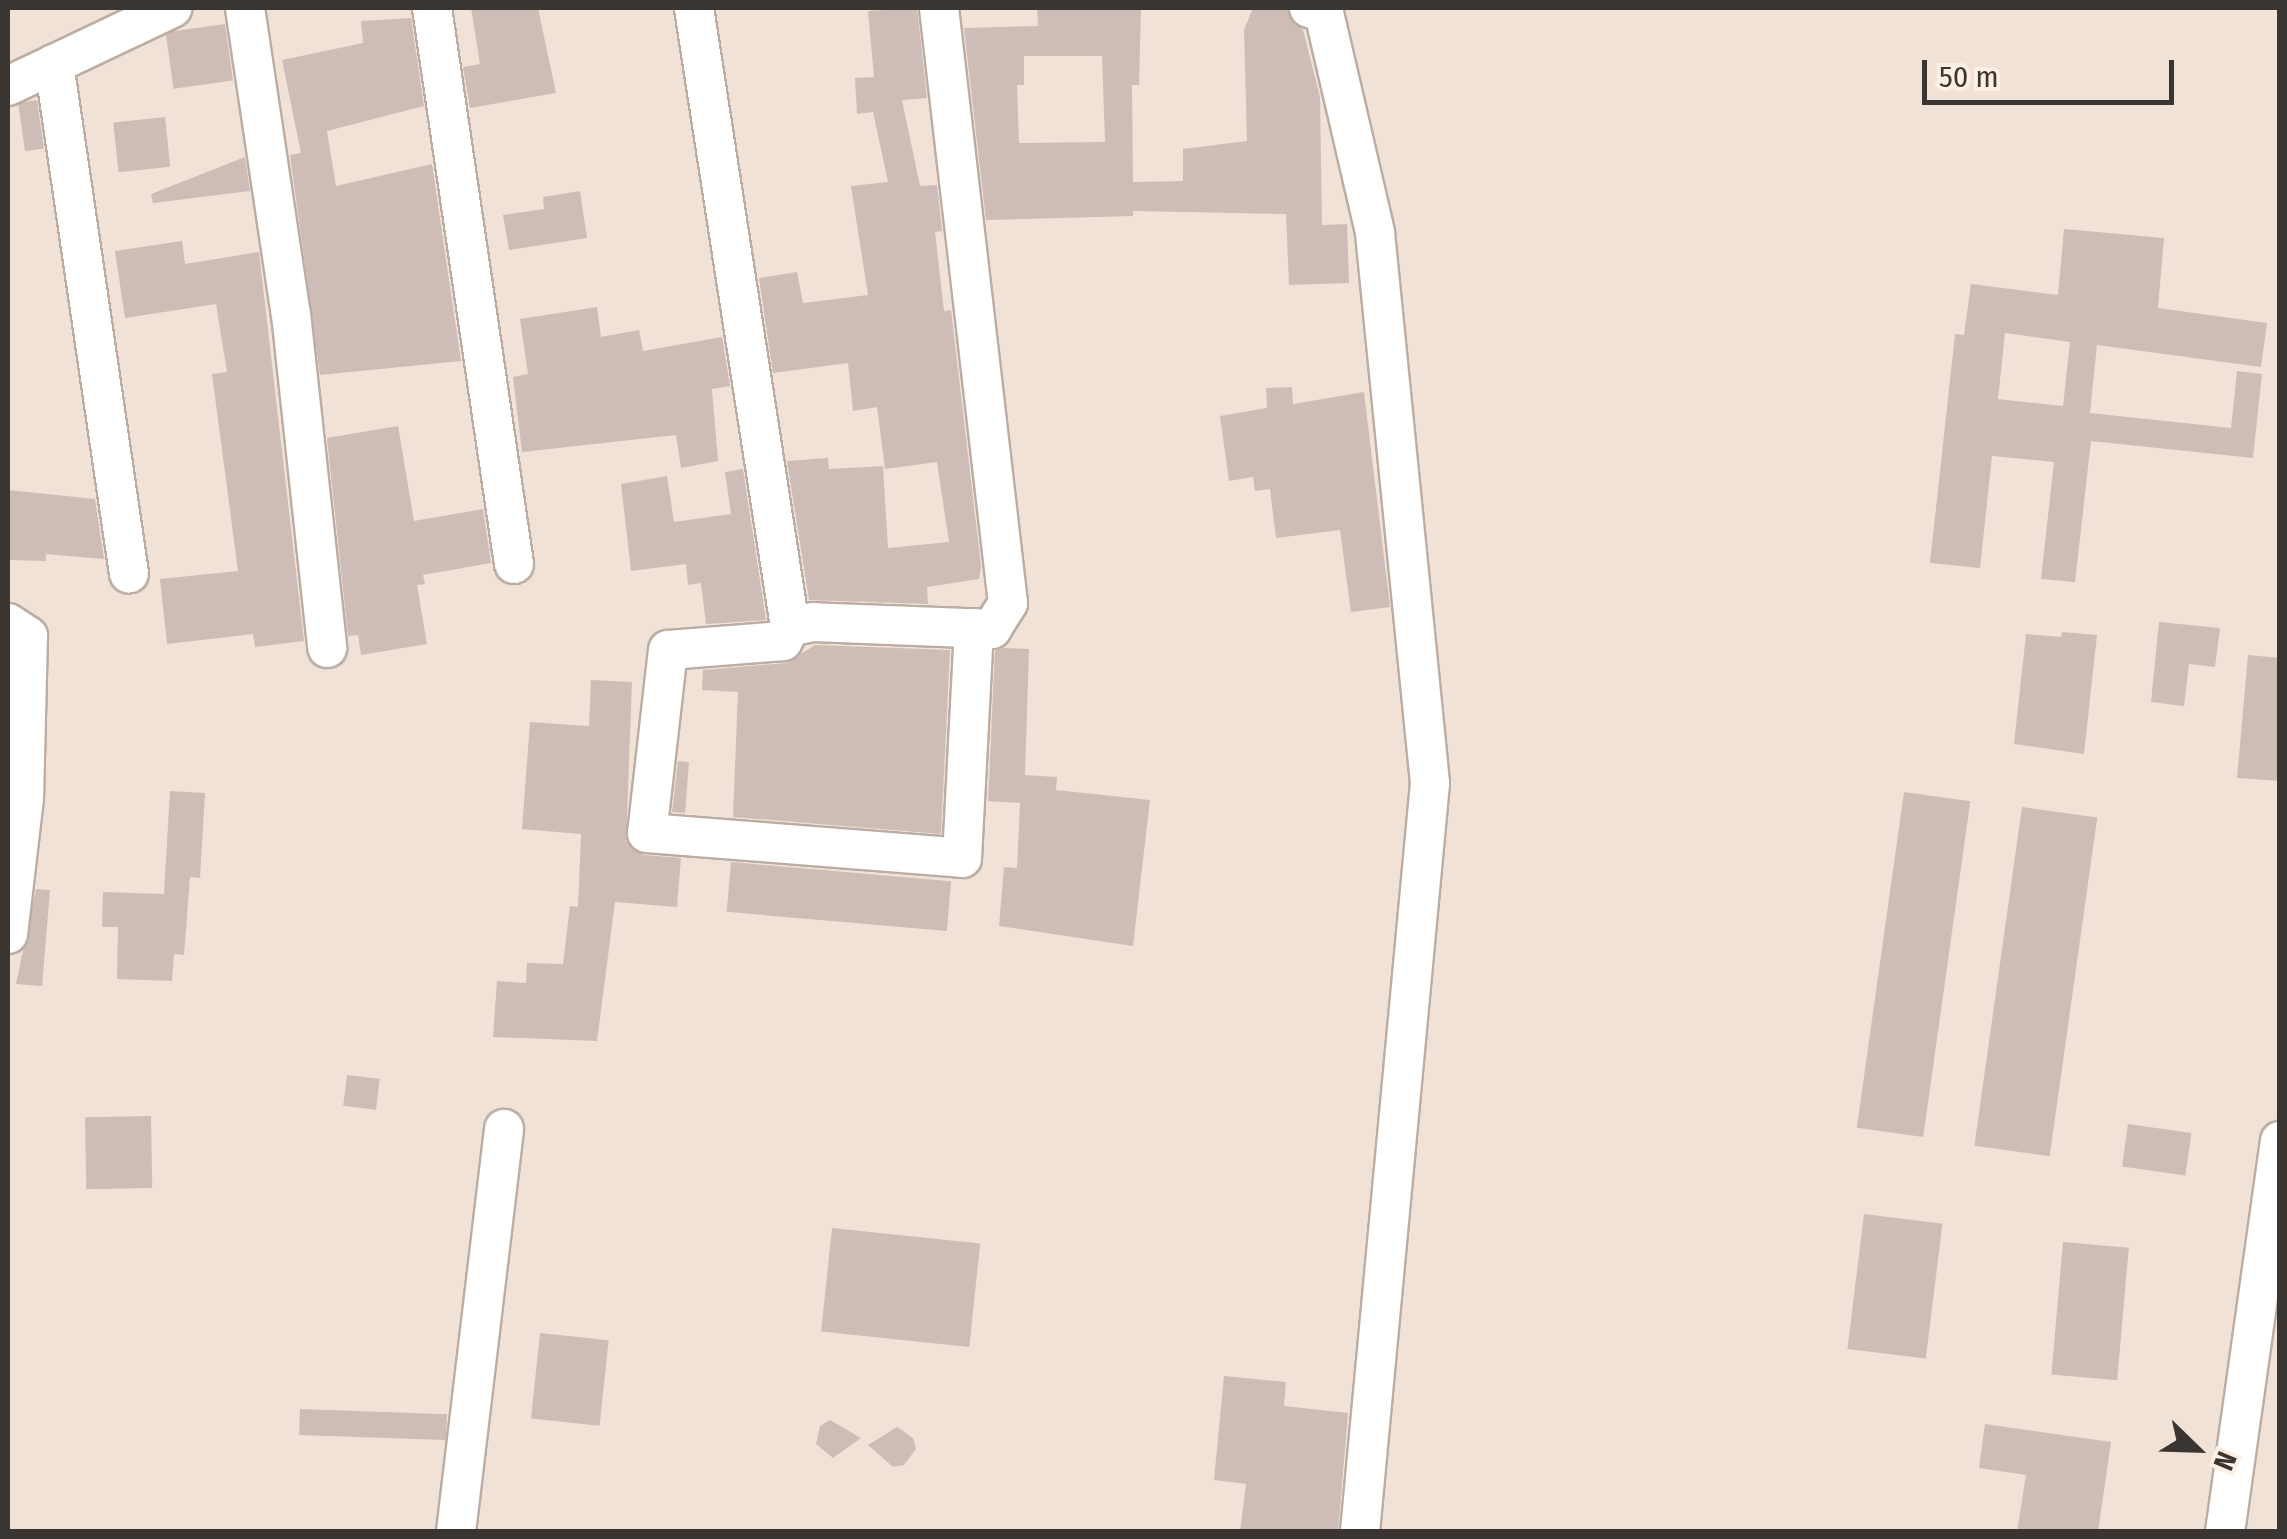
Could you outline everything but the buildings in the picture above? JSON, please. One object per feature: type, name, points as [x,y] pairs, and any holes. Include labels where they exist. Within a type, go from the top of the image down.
[{"type":"street","points":[[8,86],[172,8]]},
{"type":"street","points":[[245,8],[291,314],[326,648]]},
{"type":"street","points":[[432,8],[514,564]]},
{"type":"street","points":[[694,8],[790,627],[782,640],[668,650],[647,833],[962,858],[974,628]]},
{"type":"street","points":[[790,627],[992,629],[1008,602],[939,8]]},
{"type":"street","points":[[1309,8],[1324,13],[1374,233],[1430,783],[1360,1532]]},
{"type":"street","points":[[54,64],[129,574]]},
{"type":"street","points":[[8,623],[28,636],[24,798],[8,934]]},
{"type":"street","points":[[456,1532],[504,1129]]},
{"type":"street","points":[[2225,1532],[2280,1141]]}]
